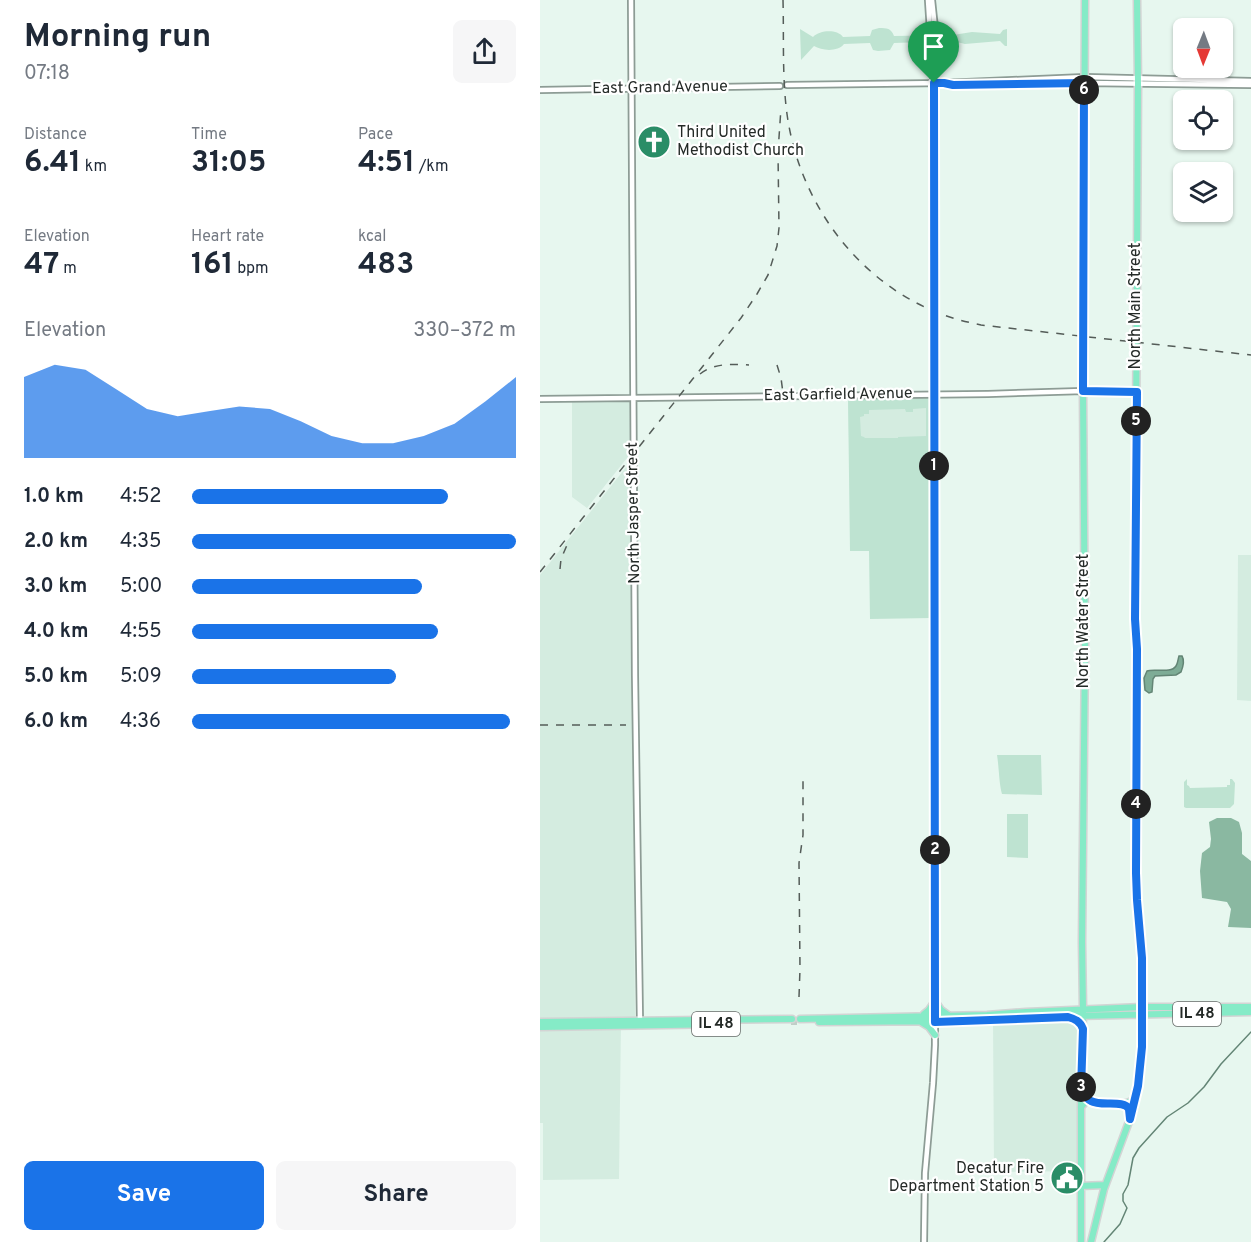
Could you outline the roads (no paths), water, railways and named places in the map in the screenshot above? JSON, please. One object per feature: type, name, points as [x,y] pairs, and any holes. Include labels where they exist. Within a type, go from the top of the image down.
[{"type":"main road","name":"North Water Street","points":[[1081,1242],[1085,649],[1083,391],[1085,0]]},
{"type":"main road","name":"North Main Street","points":[[1092,1242],[1104,1187],[1136,1098],[1142,1053],[1142,958],[1136,873],[1137,0]]},
{"type":"main road","points":[[1083,942],[1080,947],[1079,1001],[1069,1013],[1079,1021],[1083,1029]]},
{"type":"main road","points":[[1143,992],[1148,1002],[1157,1007]]},
{"type":"main road","points":[[935,1035],[921,1019],[935,1001],[941,1010],[949,1015]]},
{"type":"main road","name":"IL 48","points":[[935,1018],[949,1015],[1142,1011],[1157,1007],[1251,1007]]},
{"type":"main road","name":"IL 48","points":[[1083,1013],[1120,1015],[1136,1011],[1152,1014],[1251,1012]]},
{"type":"main road","name":"IL 48","points":[[800,1020],[921,1019],[1069,1013]]},
{"type":"main road","points":[[1142,1027],[1152,1014]]},
{"type":"main road","name":"IL 48","points":[[540,1022],[792,1021]]},
{"type":"main road","name":"IL 48","points":[[540,1027],[640,1023]]},
{"type":"main road","points":[[1081,1090],[1092,1102]]},
{"type":"main road","points":[[1081,1108],[1084,1102],[1119,1104],[1130,1103],[1136,1098]]},
{"type":"main road","points":[[1119,1104],[1128,1107],[1130,1119]]},
{"type":"main road","points":[[1080,1188],[1104,1187]]},
{"type":"street","name":"North Jasper Street","points":[[631,0],[635,676],[640,1023]]},
{"type":"street","points":[[924,1242],[925,1173],[935,1035],[934,83],[930,0]]},
{"type":"street","points":[[787,85],[1085,80],[1251,83]]},
{"type":"street","name":"East Grand Avenue","points":[[540,90],[780,86]]},
{"type":"street","name":"East Garfield Avenue","points":[[540,399],[1137,392]]},
{"type":"waterway","points":[[1104,1242],[1120,1224],[1127,1208],[1123,1201],[1123,1194],[1128,1185],[1133,1158],[1139,1148],[1167,1117],[1188,1103],[1204,1087],[1221,1064],[1251,1032]]},
{"type":"tunnel","points":[[791,1022],[800,1022]]},
{"type":"railway","points":[[783,0],[785,100],[794,147],[804,178],[819,208],[837,235],[883,282],[911,300],[941,314],[981,325],[1251,355]]},
{"type":"railway","points":[[540,572],[741,318],[768,275],[777,246],[779,228],[778,152],[781,108]]},
{"type":"railway","points":[[700,374],[717,366],[749,365]]},
{"type":"railway","points":[[777,365],[783,393]]},
{"type":"railway","points":[[560,569],[561,559],[567,545]]},
{"type":"railway","points":[[540,725],[626,725]]},
{"type":"railway","points":[[799,997],[799,863],[803,835],[803,781]]},
{"type":"place","name":"Third United Methodist Church","points":[[654,142]]},
{"type":"place","name":"Decatur Fire Department Station 5","points":[[1067,1178]]}]
